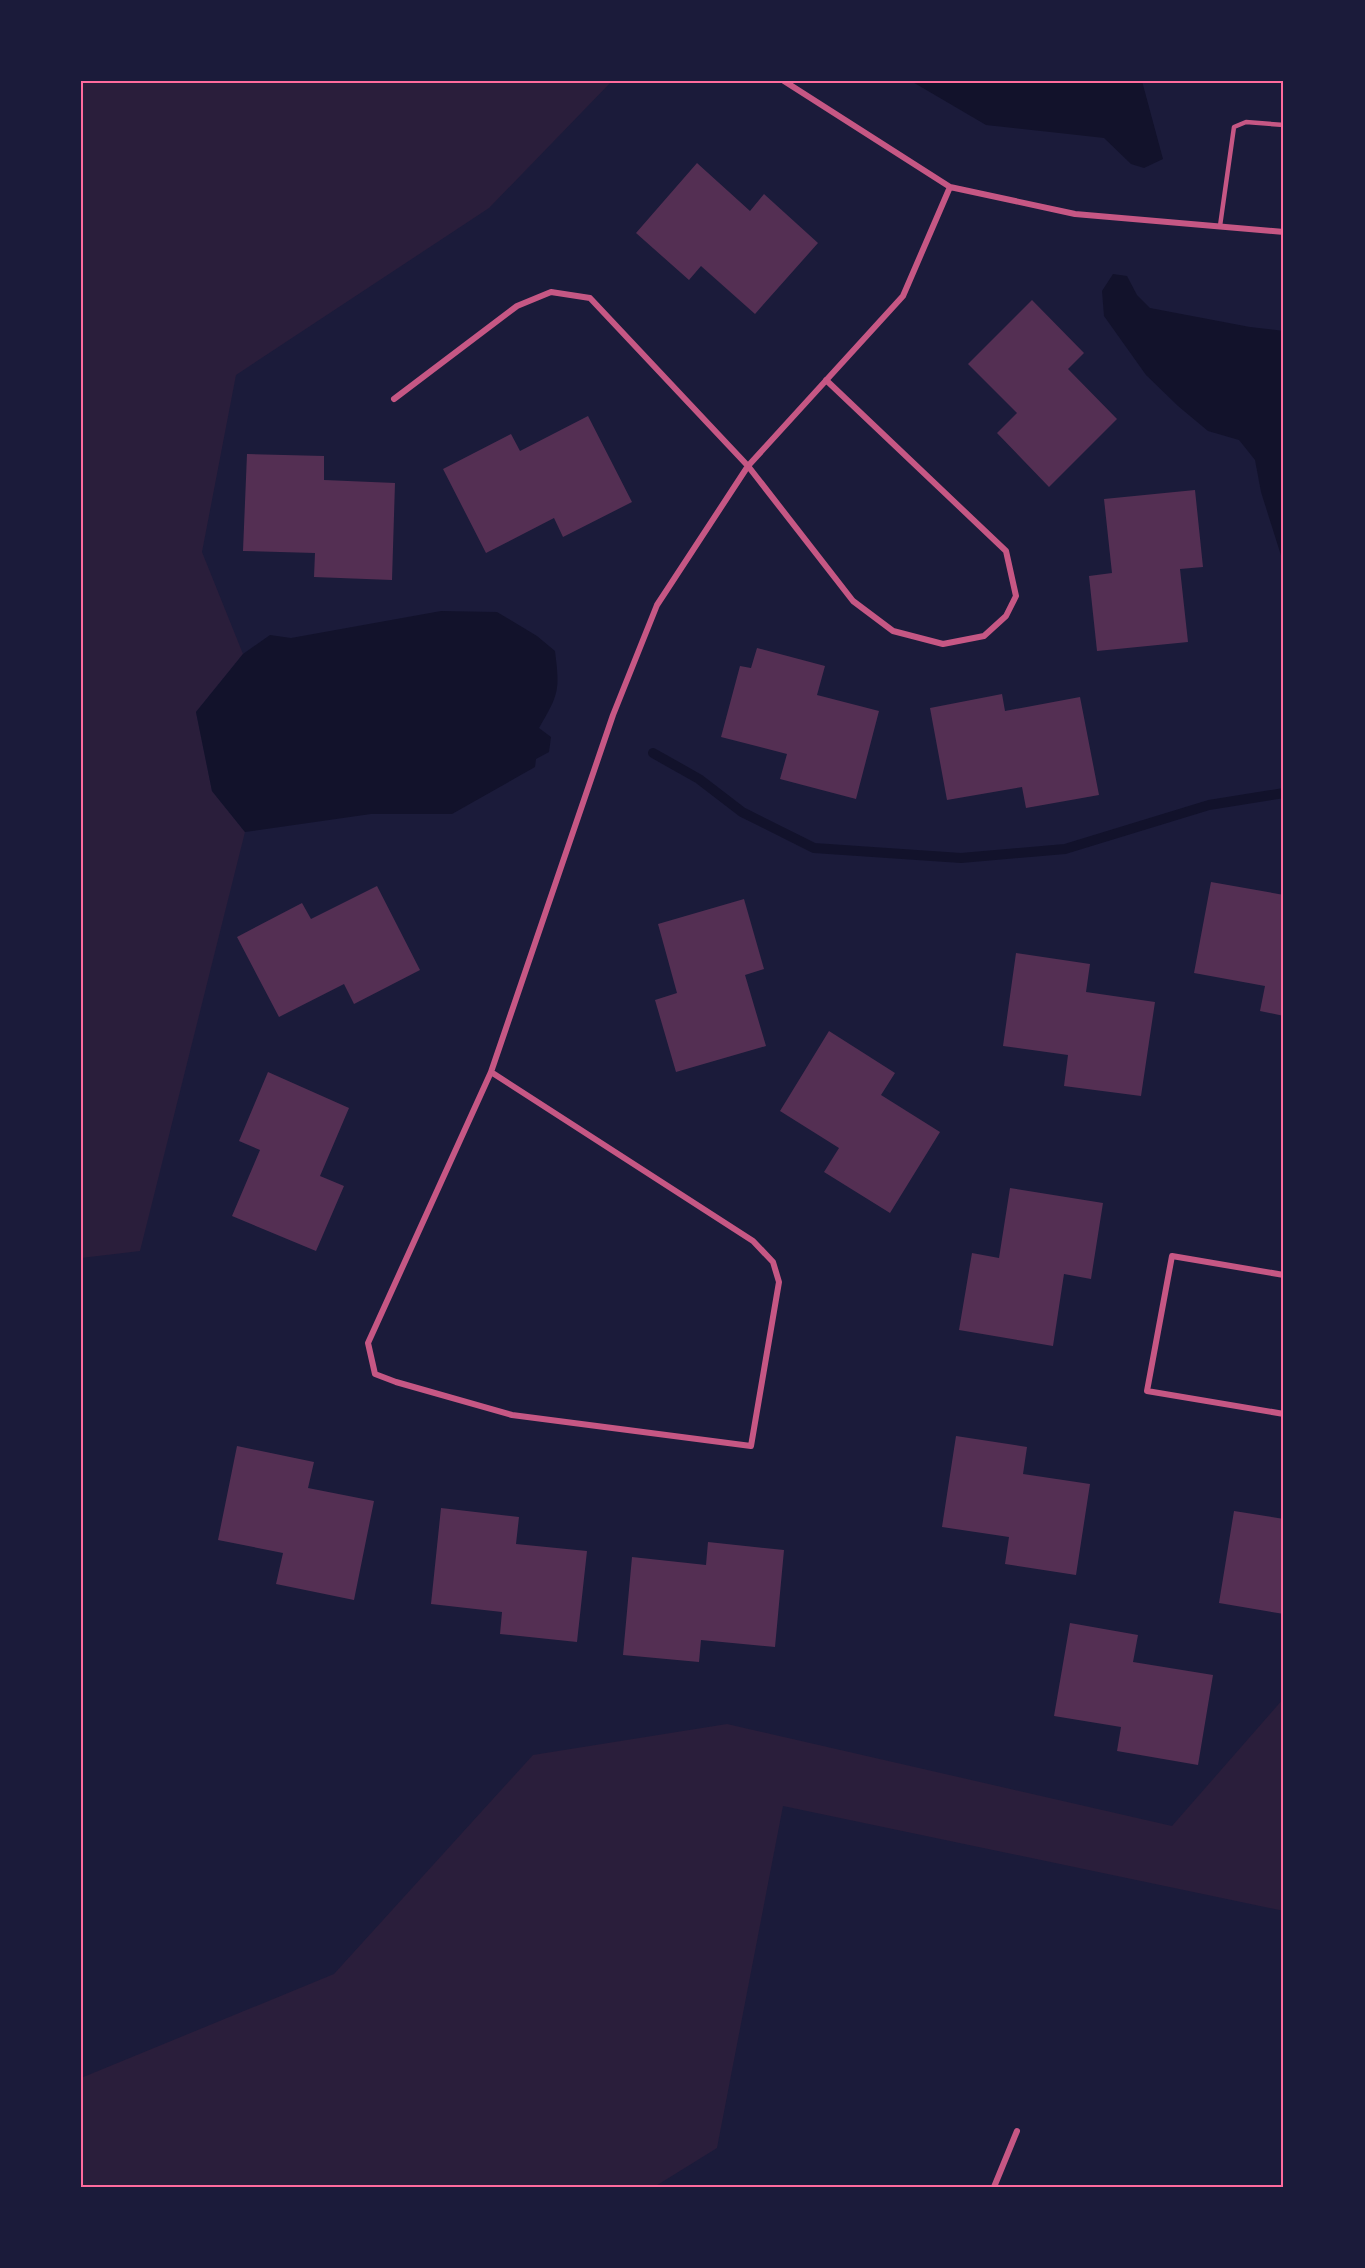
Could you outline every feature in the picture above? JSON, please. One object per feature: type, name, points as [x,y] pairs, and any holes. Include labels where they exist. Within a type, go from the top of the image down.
[{"type":"street","points":[[784,81],[950,187],[1075,214],[1284,232]]},
{"type":"street","points":[[491,1072],[753,1241],[773,1262],[779,1282],[751,1446],[512,1415],[375,1374],[368,1343],[491,1072],[613,714],[657,605],[748,466],[903,296],[950,187]]},
{"type":"street","points":[[394,399],[517,306],[551,292],[590,298],[748,466],[853,601],[893,631],[944,644],[984,636],[1006,616],[1016,596],[1006,551],[826,380]]},
{"type":"street","points":[[1284,1275],[1172,1256],[1147,1390],[1284,1414]]},
{"type":"street","points":[[994,2187],[1017,2131]]},
{"type":"lane","points":[[1220,226],[1234,127],[1246,122],[1284,125]]},
{"type":"shaded area","points":[[81,81],[612,81],[489,208],[236,375],[202,552],[243,654],[196,712],[212,791],[245,832],[140,1251],[81,1258]]},
{"type":"shaded area","points":[[911,81],[1142,81],[1163,159],[1144,168],[1131,164],[1104,138],[986,125]]},
{"type":"shaded area","points":[[1113,274],[1127,276],[1137,295],[1150,308],[1250,327],[1284,331],[1284,565],[1261,492],[1255,460],[1239,440],[1208,431],[1178,406],[1146,375],[1104,316],[1102,291]]},
{"type":"shaded area","points":[[441,611],[497,612],[537,636],[555,651],[556,691],[551,707],[539,728],[551,737],[549,752],[536,759],[535,767],[452,814],[371,814],[245,832],[212,791],[196,712],[243,654],[270,635],[291,638]]},
{"type":"shaded area","points":[[1284,1698],[1284,1911],[783,1806],[717,2148],[654,2187],[81,2187],[81,2078],[334,1974],[533,1755],[727,1724],[1172,1826]]},
{"type":"building","points":[[697,163],[750,211],[764,194],[818,243],[755,314],[701,266],[689,280],[636,233]]},
{"type":"building","points":[[1032,300],[1084,353],[1068,369],[1117,419],[1049,487],[997,433],[1017,413],[968,364]]},
{"type":"building","points":[[588,416],[632,502],[563,537],[554,518],[486,553],[443,469],[511,434],[520,451]]},
{"type":"building","points":[[247,454],[324,456],[324,480],[395,483],[392,580],[314,577],[315,553],[243,551]]},
{"type":"building","points":[[1195,490],[1203,567],[1180,569],[1188,642],[1097,651],[1089,576],[1112,573],[1104,499]]},
{"type":"building","points":[[757,648],[825,666],[817,695],[879,711],[856,799],[780,779],[787,754],[721,737],[740,666],[751,668]]},
{"type":"building","points":[[1002,694],[1005,711],[1080,697],[1099,795],[1026,808],[1022,787],[947,800],[930,708]]},
{"type":"building","points":[[1211,882],[1284,895],[1281,917],[1284,917],[1284,1016],[1260,1011],[1265,986],[1194,973]]},
{"type":"building","points":[[377,886],[420,970],[354,1004],[344,984],[279,1017],[237,937],[302,903],[311,919]]},
{"type":"building","points":[[744,899],[764,969],[745,975],[766,1046],[676,1072],[655,1000],[677,993],[658,924]]},
{"type":"building","points":[[1016,953],[1090,964],[1086,992],[1155,1002],[1141,1096],[1064,1086],[1068,1055],[1003,1046]]},
{"type":"building","points":[[829,1031],[895,1073],[881,1095],[940,1132],[890,1213],[824,1172],[839,1148],[780,1111]]},
{"type":"building","points":[[268,1072],[349,1108],[320,1176],[344,1186],[316,1251],[232,1216],[260,1150],[239,1141]]},
{"type":"building","points":[[1010,1188],[1103,1203],[1091,1279],[1064,1274],[1053,1346],[959,1330],[972,1253],[999,1258]]},
{"type":"building","points":[[956,1436],[1027,1447],[1023,1474],[1090,1484],[1076,1575],[1005,1564],[1009,1537],[942,1527]]},
{"type":"building","points":[[237,1446],[314,1462],[308,1488],[374,1501],[354,1600],[276,1584],[283,1553],[218,1540]]},
{"type":"building","points":[[441,1508],[519,1517],[516,1544],[587,1551],[577,1642],[500,1634],[502,1612],[431,1604]]},
{"type":"building","points":[[1234,1511],[1284,1519],[1284,1614],[1219,1603]]},
{"type":"building","points":[[708,1542],[784,1550],[775,1647],[701,1640],[699,1662],[623,1655],[632,1557],[706,1565]]},
{"type":"building","points":[[1070,1623],[1138,1635],[1133,1662],[1213,1675],[1198,1765],[1117,1751],[1121,1727],[1054,1716]]},
{"type":"waterway","points":[[653,753],[699,779],[742,812],[814,848],[961,858],[1065,849],[1209,805],[1284,793]]}]
